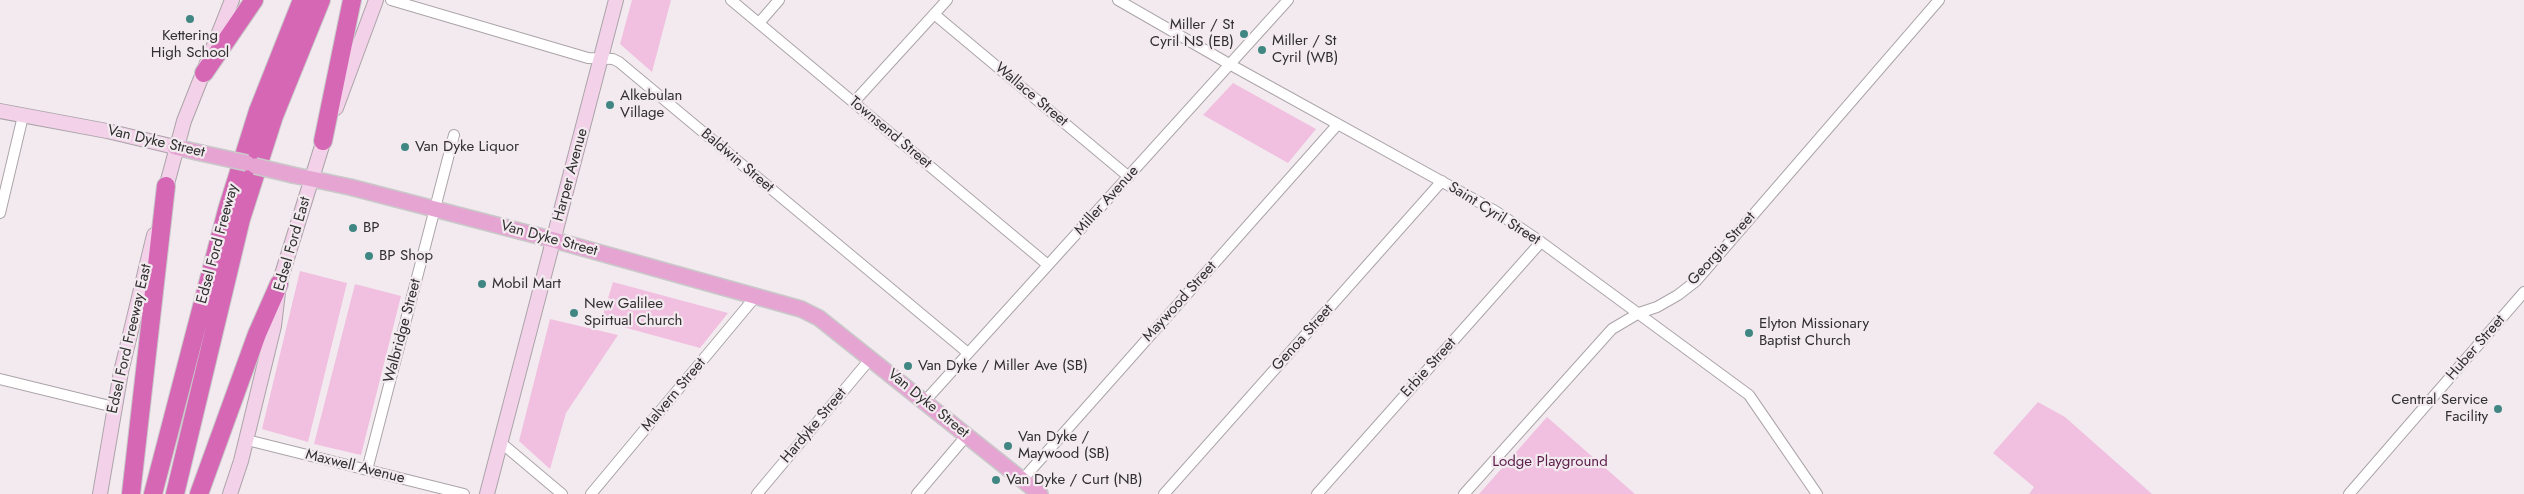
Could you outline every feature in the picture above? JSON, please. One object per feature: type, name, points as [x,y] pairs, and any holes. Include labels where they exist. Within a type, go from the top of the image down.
[{"type":"highway","points":[[204,73],[254,0]]},
{"type":"highway","name":"Edsel Ford Freeway","points":[[153,494],[226,210],[258,111],[302,0]]},
{"type":"highway","name":"Edsel Ford Freeway","points":[[175,494],[241,219],[274,116],[321,0]]},
{"type":"highway","points":[[323,141],[352,0]]},
{"type":"highway","points":[[131,494],[166,186]]},
{"type":"highway","points":[[199,494],[257,334],[279,284]]},
{"type":"main road","name":"Van Dyke Street","points":[[175,147],[435,209],[554,240],[756,296],[810,313],[870,358],[1040,494]]},
{"type":"street","points":[[204,73],[232,0]]},
{"type":"street","name":"Edsel Ford East","points":[[230,494],[247,440],[274,326],[279,284],[323,141],[376,0]]},
{"type":"street","name":"Baldwin Street","points":[[391,0],[588,58],[618,62],[968,353]]},
{"type":"street","name":"Harper Avenue","points":[[487,494],[499,442],[616,0]]},
{"type":"street","name":"Townsend Street","points":[[731,0],[1048,265]]},
{"type":"street","points":[[758,23],[779,0]]},
{"type":"street","points":[[854,102],[946,0]]},
{"type":"street","name":"Saint Cyril Street","points":[[1120,0],[1231,65],[1495,211],[1540,242],[1749,395],[1817,494]]},
{"type":"street","name":"Miller Avenue","points":[[924,401],[1288,0]]},
{"type":"street","name":"Georgia Street","points":[[1464,494],[1612,329],[1639,313],[1658,307],[1672,299],[1696,281],[1940,0]]},
{"type":"street","name":"Wallace Street","points":[[934,14],[1129,177]]},
{"type":"street","name":"Edsel Ford Freeway East","points":[[100,494],[114,407],[175,147],[204,73]]},
{"type":"street","name":"Van Dyke Street","points":[[0,111],[107,131],[175,147]]},
{"type":"street","points":[[0,213],[23,116]]},
{"type":"street","name":"Maywood Street","points":[[1022,480],[1338,124]]},
{"type":"street","name":"Walbridge Street","points":[[367,470],[454,135]]},
{"type":"street","name":"Genoa Street","points":[[1164,494],[1442,181]]},
{"type":"street","name":"Erbie Street","points":[[1317,494],[1540,242]]},
{"type":"street","name":"Huber Street","points":[[2349,494],[2524,292]]},
{"type":"street","name":"Malvern Street","points":[[591,494],[756,296]]},
{"type":"street","name":"Hardyke Street","points":[[757,494],[870,358]]},
{"type":"street","points":[[0,379],[114,407]]},
{"type":"street","points":[[917,494],[967,435]]},
{"type":"street","name":"Maxwell Avenue","points":[[247,440],[464,494]]},
{"type":"street","points":[[499,442],[562,494]]},
{"type":"green space","points":[[632,0],[671,0],[652,72],[620,44]]},
{"type":"green space","points":[[1233,83],[1316,129],[1288,163],[1203,115]]},
{"type":"green space","points":[[300,271],[347,283],[308,442],[262,429]]},
{"type":"green space","points":[[613,282],[728,313],[700,348],[601,321]]},
{"type":"green space","points":[[355,284],[401,296],[361,455],[314,444]]},
{"type":"green space","points":[[550,319],[618,335],[566,413],[550,469],[519,441]]},
{"type":"green space","points":[[2038,402],[2065,417],[2152,494],[2029,494],[2034,487],[1993,453]]},
{"type":"green space","name":"Lodge Playground","points":[[1547,417],[1635,494],[1479,494]]},
{"type":"place","name":"Kettering High School","points":[[190,19]]},
{"type":"place","name":"Miller / St Cyril NS (EB)","points":[[1244,34]]},
{"type":"place","name":"Miller / St Cyril (WB)","points":[[1262,50]]},
{"type":"place","name":"Alkebulan Village","points":[[610,105]]},
{"type":"place","name":"Van Dyke Liquor","points":[[405,147]]},
{"type":"place","name":"BP","points":[[353,228]]},
{"type":"place","name":"BP Shop","points":[[369,256]]},
{"type":"place","name":"Mobil Mart","points":[[482,284]]},
{"type":"place","name":"New Galilee Spirtual Church","points":[[574,313]]},
{"type":"place","name":"Elyton Missionary Baptist Church","points":[[1749,333]]},
{"type":"place","name":"Van Dyke / Miller Ave (SB)","points":[[908,366]]},
{"type":"place","name":"Central Service Facility","points":[[2498,409]]},
{"type":"place","name":"Van Dyke / Maywood (SB)","points":[[1008,446]]},
{"type":"place","name":"Van Dyke / Curt (NB)","points":[[996,480]]}]
